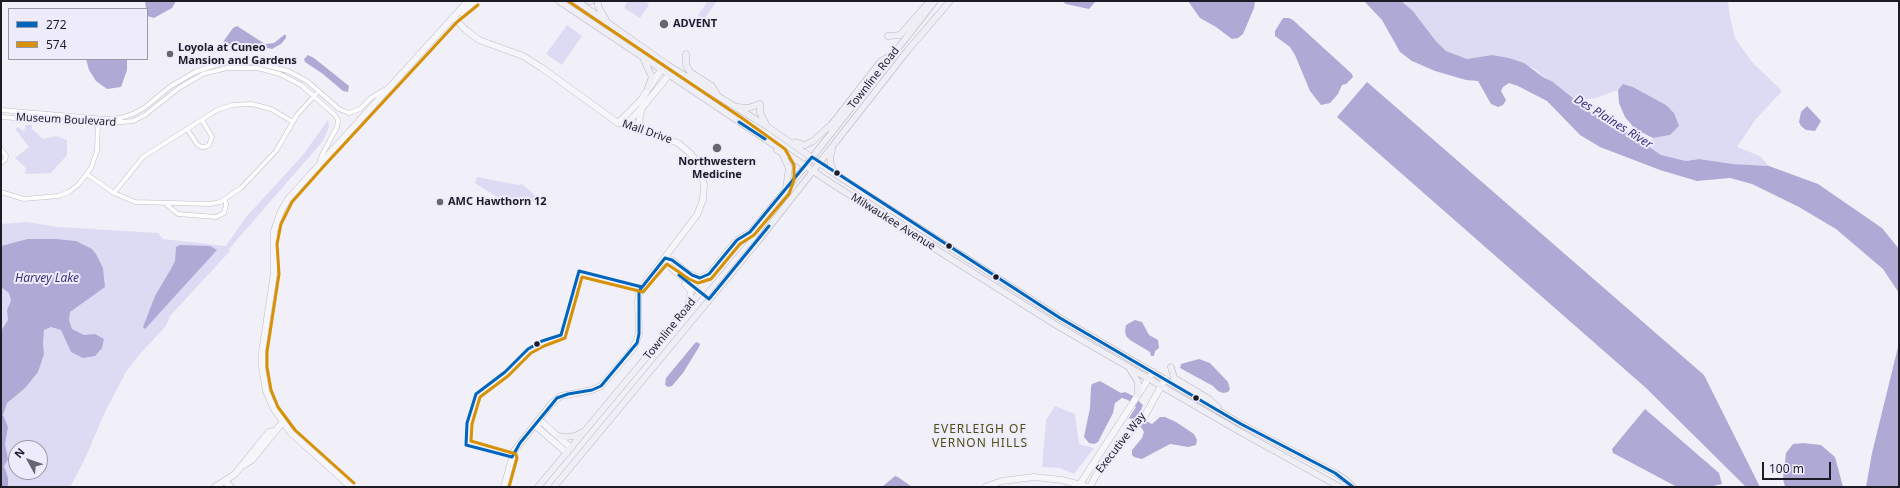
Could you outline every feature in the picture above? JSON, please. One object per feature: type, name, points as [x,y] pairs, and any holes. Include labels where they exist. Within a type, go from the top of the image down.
[{"type":"main road","name":"Milwaukee Avenue","points":[[559,1],[814,171],[1056,325],[1148,379],[1340,487]]},
{"type":"main road","name":"Milwaukee Avenue","points":[[577,1],[666,64],[768,127],[835,174],[1060,318],[1228,416],[1335,473],[1346,480],[1353,487]]},
{"type":"main road","points":[[598,1],[598,6],[607,21]]},
{"type":"main road","points":[[888,36],[900,35],[930,1]]},
{"type":"main road","name":"Townline Road","points":[[538,487],[785,191],[935,1]]},
{"type":"main road","name":"Townline Road","points":[[554,487],[814,171],[908,50],[950,1]]},
{"type":"main road","points":[[637,53],[646,62],[652,77],[648,88]]},
{"type":"main road","points":[[686,54],[686,65],[690,72],[712,86],[718,96]]},
{"type":"main road","points":[[789,141],[805,145],[813,141],[832,124],[881,61],[892,54]]},
{"type":"main road","points":[[734,106],[748,108],[760,104],[760,113],[768,127]]},
{"type":"main road","points":[[739,122],[782,153],[789,168],[789,179],[785,191]]},
{"type":"main road","points":[[832,148],[830,157],[831,166],[835,174]]},
{"type":"main road","points":[[1171,367],[1174,378],[1209,399],[1228,416]]},
{"type":"main road","points":[[1129,368],[1138,382],[1137,396]]},
{"type":"main road","points":[[558,436],[575,436],[587,430]]},
{"type":"street","points":[[351,487],[305,447],[282,423],[266,391],[262,368],[263,340],[274,273],[274,231],[285,203],[468,1]]},
{"type":"street","points":[[454,18],[475,1]]},
{"type":"street","name":"Mall Drive","points":[[454,18],[479,40],[523,56],[542,68],[618,123],[670,139],[684,147],[698,164],[703,179],[703,200],[697,215],[639,291],[638,302],[640,334],[633,349],[601,386],[592,390],[568,394],[557,398],[514,452],[504,487]]},
{"type":"street","name":"Museum Boulevard","points":[[1,110],[99,118],[120,118],[133,114],[144,108],[182,78],[208,66],[222,62],[252,62],[283,68],[307,81],[334,105],[348,113],[360,109],[380,91],[388,88]]},
{"type":"street","name":"Museum Boulevard","points":[[1,117],[98,124],[133,121],[145,115],[192,79],[203,74],[227,68],[257,68],[269,70],[289,77],[314,96],[331,111],[338,120],[336,133],[327,144],[320,163]]},
{"type":"street","points":[[618,123],[641,100],[661,70]]},
{"type":"street","points":[[618,123],[629,121],[642,109],[669,75]]},
{"type":"street","points":[[88,174],[114,193],[134,202],[210,204],[225,199],[241,188],[276,150],[297,115],[319,91]]},
{"type":"street","points":[[114,193],[143,157],[225,107],[239,104],[252,104],[271,110],[293,122]]},
{"type":"street","points":[[642,109],[639,123],[644,131]]},
{"type":"street","points":[[1,192],[24,199],[58,196],[69,192],[88,174],[97,151],[99,118]]},
{"type":"street","points":[[188,129],[197,144],[201,147],[205,147],[209,144],[212,137],[202,120]]},
{"type":"street","points":[[1,149],[6,156],[5,160],[1,163]]},
{"type":"street","points":[[166,203],[178,214],[216,217],[224,213],[226,206],[225,199]]},
{"type":"street","points":[[692,276],[700,278],[709,274],[738,240],[750,232]]},
{"type":"street","points":[[665,258],[668,266],[702,289]]},
{"type":"street","points":[[665,258],[672,260],[692,276],[702,289]]},
{"type":"street","points":[[673,270],[674,275],[690,288],[691,293],[688,306]]},
{"type":"street","name":"Executive Way","points":[[1080,484],[1153,372]]},
{"type":"street","name":"Executive Way","points":[[1089,487],[1123,439],[1137,426],[1165,379]]},
{"type":"street","points":[[538,421],[543,423],[558,436],[569,450],[537,427],[538,421]]},
{"type":"street","points":[[215,487],[235,474],[244,465],[252,460],[282,423]]},
{"type":"street","points":[[985,487],[1002,481],[1034,477],[1062,480],[1089,487]]},
{"type":"street","points":[[225,481],[231,487]]},
{"type":"shaded area","points":[[628,1],[646,1],[649,5],[640,18],[624,8]]},
{"type":"shaded area","points":[[708,1],[717,1],[704,19],[698,15]]},
{"type":"shaded area","points":[[1401,1],[1728,1],[1735,38],[1752,62],[1782,91],[1756,119],[1737,147],[1760,156],[1769,166],[1733,164],[1699,159],[1686,161],[1661,155],[1648,145],[1653,138],[1670,135],[1674,113],[1666,105],[1633,87],[1623,84],[1618,90],[1596,98],[1576,101],[1533,68],[1492,55],[1467,59],[1446,51],[1435,40],[1413,11]]},
{"type":"shaded area","points":[[567,25],[582,36],[562,65],[546,54]]},
{"type":"shaded area","points":[[328,120],[329,127],[323,141],[229,249],[230,251],[170,316],[166,326],[140,354],[126,372],[105,412],[84,461],[70,487],[1,487],[1,224],[27,222],[58,227],[158,233],[163,239],[226,246],[246,217],[303,155]]},
{"type":"shaded area","points":[[26,125],[32,125],[32,129],[43,139],[56,136],[67,140],[67,155],[51,173],[25,174],[26,168],[15,158],[29,147],[15,129],[18,127],[24,131]]},
{"type":"shaded area","points":[[477,177],[518,185],[522,184],[538,198],[530,204],[505,207],[505,202],[475,183]]},
{"type":"shaded area","points":[[1055,406],[1075,414],[1079,444],[1094,448],[1074,474],[1060,468],[1042,467],[1046,420]]},
{"type":"water","points":[[145,1],[176,1],[172,8],[154,18],[148,16],[148,8],[146,8]]},
{"type":"water","points":[[1062,1],[1096,1],[1089,9],[1066,4]]},
{"type":"water","points":[[1188,1],[1255,1],[1254,8],[1243,34],[1238,38],[1232,39],[1216,27],[1200,18]]},
{"type":"water","points":[[1364,1],[1401,1],[1413,11],[1435,40],[1446,51],[1467,59],[1492,55],[1509,58],[1524,63],[1543,77],[1553,82],[1590,112],[1634,136],[1661,155],[1686,161],[1699,159],[1733,164],[1769,166],[1818,184],[1882,228],[1899,249],[1899,293],[1883,269],[1836,229],[1799,207],[1752,184],[1730,178],[1697,181],[1660,170],[1600,147],[1580,135],[1547,101],[1518,86],[1509,83],[1503,87],[1501,91],[1506,100],[1503,105],[1498,107],[1491,104],[1478,81],[1466,80],[1435,71],[1412,61],[1400,52],[1382,20]]},
{"type":"water","points":[[1283,18],[1293,20],[1352,74],[1353,77],[1346,84],[1342,85],[1338,94],[1330,103],[1321,105],[1310,91],[1295,55],[1290,47],[1275,36],[1275,31]]},
{"type":"water","points":[[237,26],[265,44],[274,43],[284,35],[286,35],[286,38],[281,44],[272,49],[258,46],[223,44],[233,28]]},
{"type":"water","points":[[308,55],[314,58],[349,86],[348,92],[343,91],[323,74],[305,62],[304,59]]},
{"type":"water","points":[[86,60],[127,60],[127,70],[121,87],[107,89],[96,81],[89,70]]},
{"type":"water","points":[[1367,82],[1704,375],[1760,487],[1746,487],[1646,388],[1337,117]]},
{"type":"water","points":[[1623,84],[1633,87],[1666,105],[1674,113],[1679,126],[1670,135],[1653,138],[1635,129],[1625,117],[1619,103],[1618,90]]},
{"type":"water","points":[[1807,106],[1821,121],[1815,131],[1806,130],[1799,122],[1801,112]]},
{"type":"water","name":"Harvey Lake","points":[[28,239],[76,241],[92,249],[96,254],[103,268],[105,287],[70,312],[69,320],[72,329],[84,335],[95,334],[104,339],[102,348],[95,356],[83,358],[71,352],[61,330],[51,327],[44,330],[44,354],[38,372],[25,388],[7,403],[3,415],[8,427],[5,444],[8,459],[4,466],[8,478],[8,487],[1,487],[1,331],[8,320],[7,310],[11,301],[9,293],[1,287],[1,246]]},
{"type":"water","points":[[180,245],[210,246],[217,250],[145,329],[143,327],[155,296],[175,261],[176,247]]},
{"type":"water","points":[[1135,320],[1142,322],[1149,335],[1158,340],[1159,348],[1155,351],[1154,356],[1151,356],[1150,352],[1126,336],[1126,325]]},
{"type":"water","points":[[697,342],[700,344],[699,347],[683,373],[672,386],[668,387],[665,385],[666,378]]},
{"type":"water","points":[[1899,343],[1899,487],[1866,487],[1872,453]]},
{"type":"water","points":[[1199,359],[1210,363],[1228,382],[1230,389],[1228,392],[1223,393],[1218,391],[1213,386],[1180,368],[1181,364]]},
{"type":"water","points":[[1100,381],[1121,393],[1125,392],[1133,396],[1143,405],[1140,413],[1146,421],[1152,424],[1160,417],[1165,417],[1176,422],[1194,434],[1197,440],[1196,445],[1188,447],[1170,444],[1142,459],[1134,457],[1132,455],[1132,450],[1142,438],[1144,432],[1141,427],[1129,418],[1136,407],[1128,400],[1122,398],[1115,403],[1113,413],[1098,442],[1094,444],[1089,443],[1084,437],[1090,408],[1091,387],[1092,384]]},
{"type":"water","points":[[1645,409],[1719,473],[1722,484],[1709,487],[1677,487],[1613,453],[1612,449]]},
{"type":"water","points":[[1803,443],[1821,445],[1835,457],[1843,487],[1785,487],[1783,479],[1786,453],[1793,444]]},
{"type":"water","points":[[895,476],[898,477],[912,487],[882,487]]},
{"type":"transit line","name":"574","points":[[509,487],[517,458],[516,454],[471,441],[472,424],[480,397],[508,376],[531,353],[565,338],[582,277],[643,292],[667,264],[689,279],[698,283],[711,279],[740,244],[754,235],[789,194],[794,180],[794,165],[785,149],[742,118],[568,1]]},
{"type":"transit line","name":"574","points":[[354,483],[295,430],[278,407],[271,390],[267,367],[267,352],[279,274],[277,244],[281,224],[292,202],[324,166],[457,22],[478,5]]},
{"type":"transit line","name":"272","points":[[739,122],[765,139]]},
{"type":"transit line","name":"272","points":[[665,258],[672,260],[692,275],[700,278],[709,274],[737,240],[750,232],[812,157],[1060,318],[1241,424],[1335,473],[1353,487]]},
{"type":"transit line","name":"272","points":[[679,275],[709,299],[769,226]]},
{"type":"transit line","name":"272","points":[[642,287],[579,271],[561,335],[542,341],[528,349],[505,372],[476,394],[467,423],[466,445],[512,457],[520,443],[557,398],[568,394],[592,390],[601,386],[637,343],[639,334],[639,291],[665,258]]},
{"type":"place","name":"ADVENT","points":[[664,24]]},
{"type":"place","name":"Loyola at Cuneo Mansion and Gardens","points":[[170,54]]},
{"type":"place","name":"Northwestern Medicine","points":[[717,148]]},
{"type":"place","name":"AMC Hawthorn 12","points":[[440,202]]},
{"type":"district","name":"EVERLEIGH OF VERNON HILLS","points":[[980,437]]},
{"type":"water label","name":"Des Plaines River","points":[[1613,122]]}]
